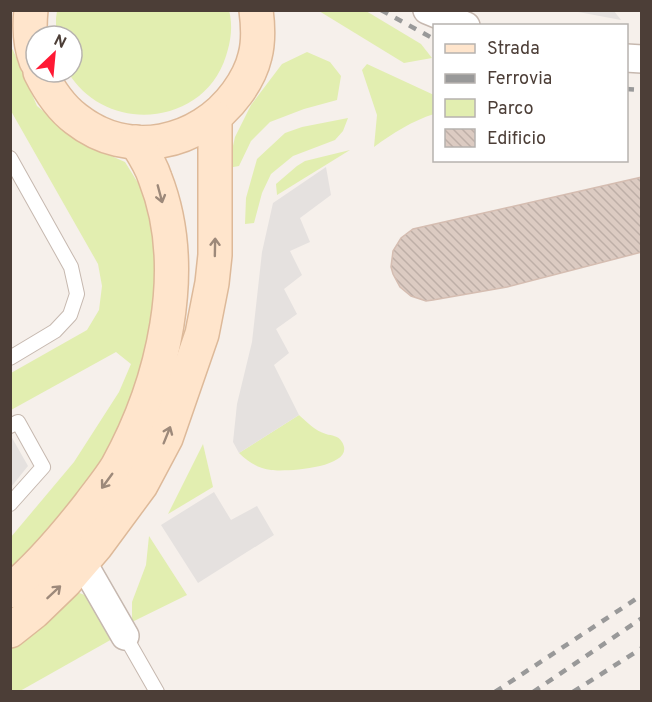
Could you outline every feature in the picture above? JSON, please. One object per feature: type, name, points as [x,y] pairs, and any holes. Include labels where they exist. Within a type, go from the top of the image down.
[{"type":"main road","points":[[46,84],[61,105],[80,122],[101,134],[136,142],[168,140],[183,136],[215,118],[230,104],[248,75],[256,49],[256,10]]},
{"type":"main road","points":[[10,631],[34,612],[83,563],[141,485],[166,438],[202,334],[212,283],[215,255],[215,118]]},
{"type":"main road","points":[[13,586],[57,546],[115,469],[138,425],[163,352],[171,281],[169,235],[155,176],[136,142]]},
{"type":"main road","points":[[78,520],[78,549],[83,563]]},
{"type":"street","points":[[427,10],[461,24]]},
{"type":"street","points":[[10,30],[24,44]]},
{"type":"street","points":[[83,563],[125,636]]},
{"type":"lane","points":[[10,159],[71,267],[77,294],[70,315],[55,331],[10,358]]},
{"type":"lane","points":[[10,426],[18,422],[43,467],[10,504]]},
{"type":"lane","points":[[125,636],[157,692]]},
{"type":"green space","points":[[229,10],[231,28],[229,45],[214,80],[197,97],[176,109],[153,114],[128,113],[105,106],[85,92],[78,84],[84,84],[84,24],[56,24],[57,11]]},
{"type":"green space","points":[[319,11],[366,11],[421,44],[432,58],[404,63]]},
{"type":"green space","points":[[11,48],[24,76],[24,84],[28,84],[37,106],[82,143],[125,162],[148,199],[162,249],[153,341],[135,400],[95,479],[15,566],[11,567],[11,537],[74,462],[119,392],[131,364],[116,352],[11,410],[11,373],[87,330],[99,310],[102,286],[98,264],[11,111]]},
{"type":"green space","points":[[307,52],[330,62],[341,76],[337,100],[270,122],[251,141],[239,166],[228,168],[235,137],[251,105],[282,64]]},
{"type":"green space","points":[[367,64],[433,95],[433,114],[403,128],[374,147],[377,115],[362,70]]},
{"type":"green space","points":[[348,118],[343,131],[335,140],[293,156],[271,174],[262,193],[254,223],[245,224],[246,198],[257,159],[285,133],[302,127]]},
{"type":"green space","points":[[350,150],[277,195],[276,184],[305,161]]},
{"type":"green space","points":[[299,415],[318,431],[337,437],[342,442],[344,451],[340,458],[318,467],[279,470],[258,466],[239,453]]},
{"type":"green space","points":[[203,444],[213,487],[168,514]]},
{"type":"green space","points":[[149,536],[187,595],[132,622],[132,602],[146,565]]},
{"type":"green space","points":[[77,592],[87,596],[114,638],[20,691],[11,692],[11,641]]},
{"type":"shaded area","points":[[573,11],[614,11],[621,20]]},
{"type":"shaded area","points":[[326,167],[331,195],[300,218],[310,242],[290,251],[302,275],[284,289],[297,314],[276,329],[289,353],[274,365],[299,415],[239,453],[233,442],[237,404],[252,342],[262,252],[273,203]]},
{"type":"shaded area","points":[[11,436],[28,466],[10,487]]},
{"type":"shaded area","points":[[214,492],[231,520],[257,506],[274,535],[198,583],[161,525]]},
{"type":"building","points":[[642,177],[642,252],[507,287],[426,301],[411,296],[400,287],[393,274],[391,267],[393,251],[401,238],[413,229]]},
{"type":"railway","points":[[381,10],[433,38]]},
{"type":"railway","points":[[628,89],[642,90]]},
{"type":"railway","points":[[495,692],[642,595]]},
{"type":"railway","points":[[533,692],[642,618]]},
{"type":"railway","points":[[573,692],[642,648]]}]
